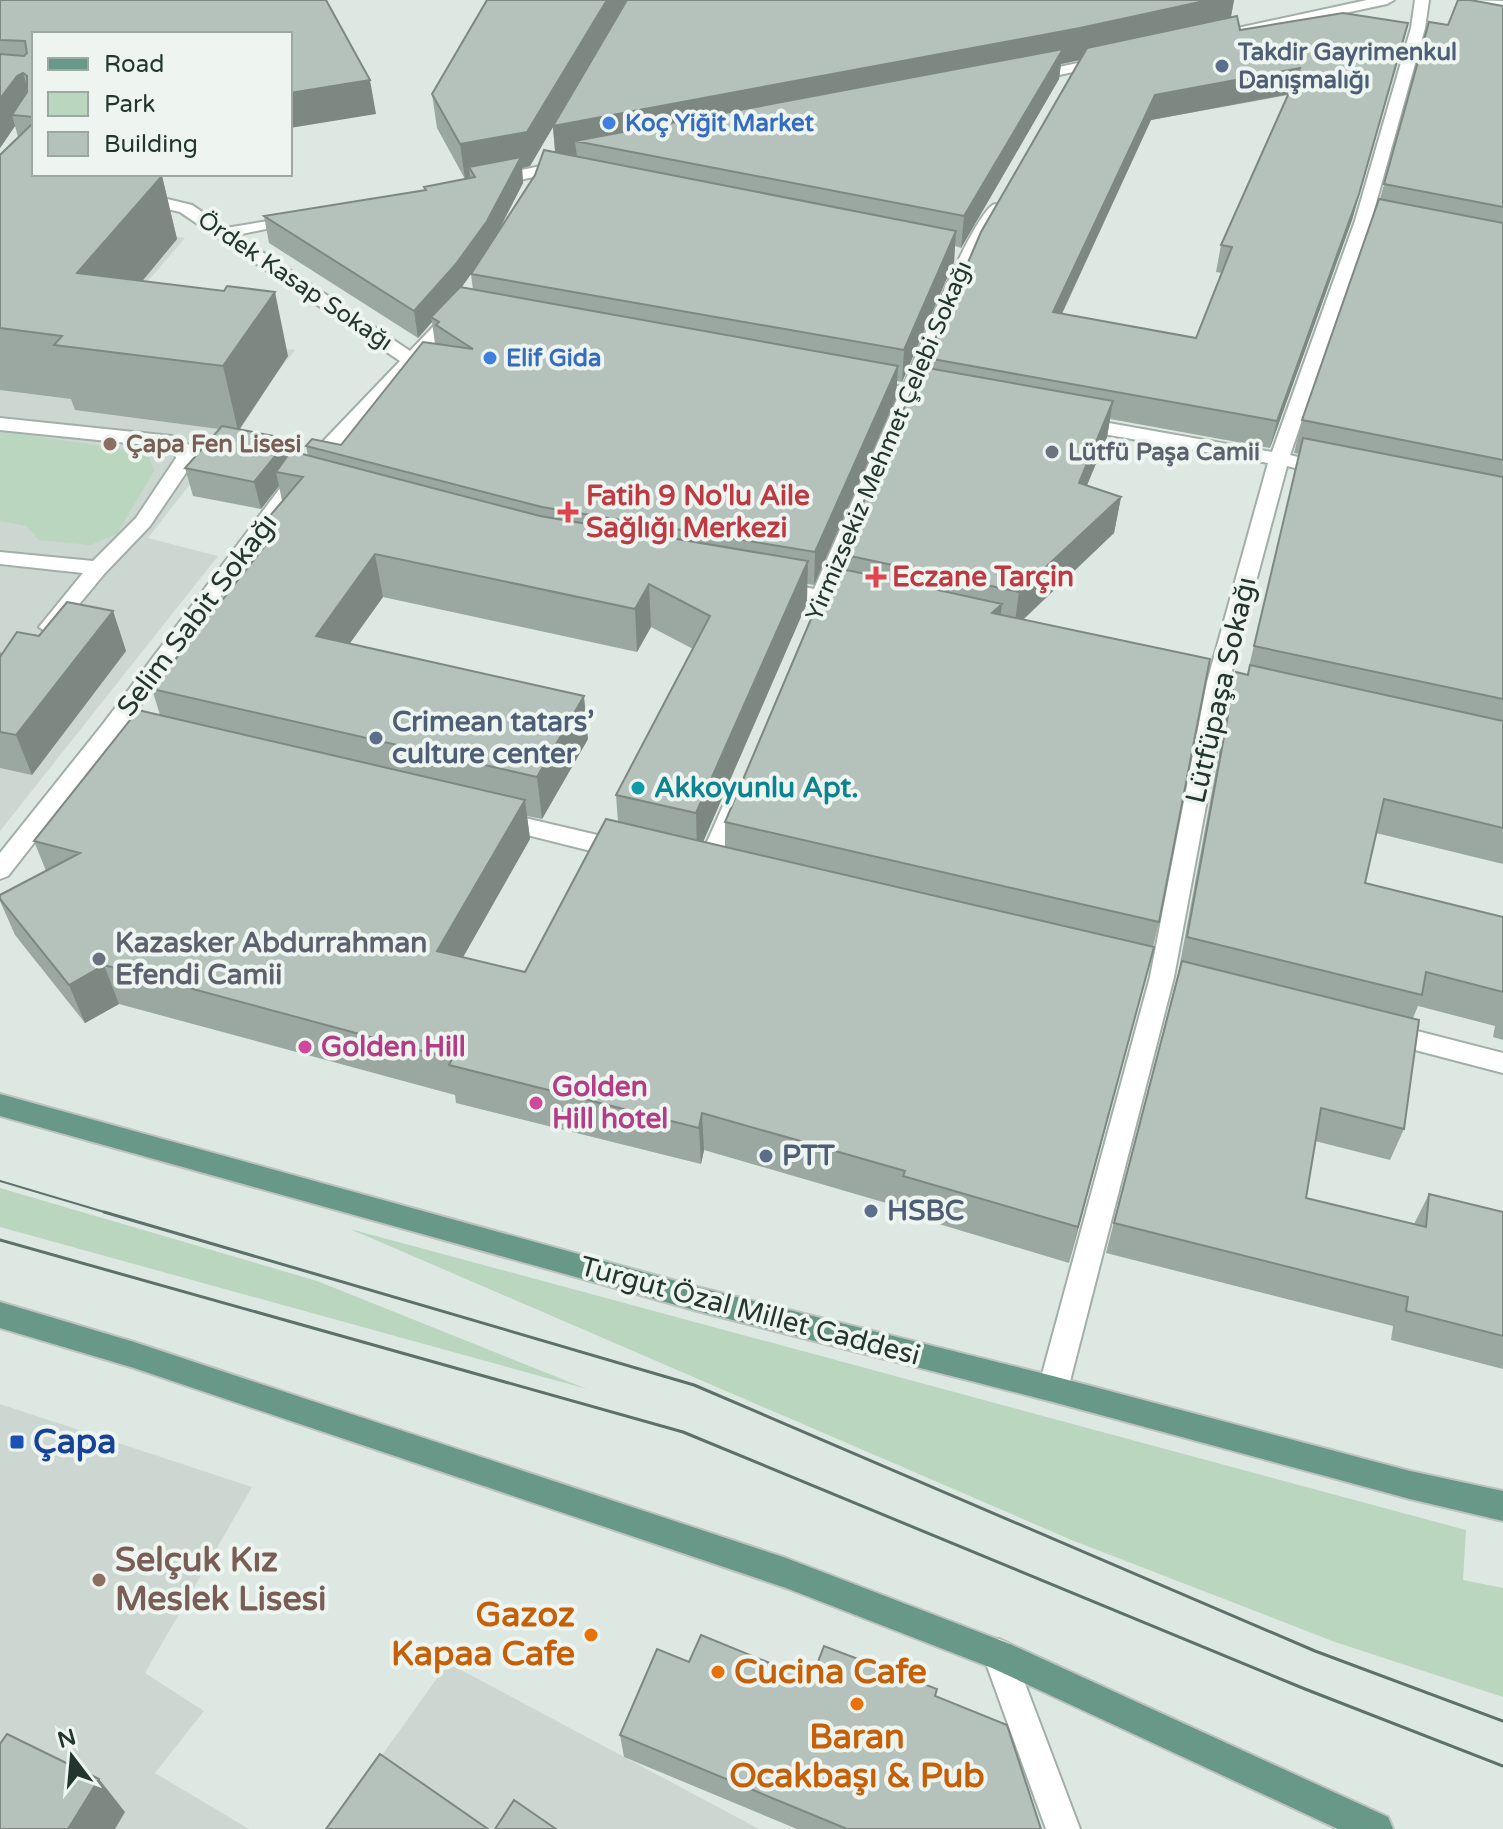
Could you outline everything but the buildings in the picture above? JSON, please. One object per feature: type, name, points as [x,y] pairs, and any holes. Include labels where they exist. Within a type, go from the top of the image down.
[{"type":"main road","name":"Turgut Özal Millet Caddesi","points":[[0,1105],[701,1300],[1053,1389],[1410,1485],[1503,1506]]},
{"type":"main road","points":[[0,1315],[149,1360],[756,1563],[999,1655],[1376,1829]]},
{"type":"street","points":[[1210,38],[1387,0]]},
{"type":"street","name":"Lütfüpaşa Sokağı","points":[[1053,1389],[1162,977],[1218,682],[1279,459],[1370,223],[1418,28],[1422,0]]},
{"type":"street","points":[[1471,0],[1503,5]]},
{"type":"street","points":[[1014,80],[1120,58]]},
{"type":"street","points":[[1060,95],[1076,68]]},
{"type":"street","points":[[475,184],[541,165],[584,163]]},
{"type":"street","points":[[541,165],[584,181]]},
{"type":"street","points":[[530,194],[541,165]]},
{"type":"street","name":"Yirmizsekiz Mehmet Çelebi Sokağı","points":[[819,604],[908,393],[960,256],[1006,190]]},
{"type":"street","name":"Ördek Kasap Sokağı","points":[[124,193],[186,208],[411,360]]},
{"type":"street","points":[[224,233],[318,214]]},
{"type":"street","name":"Selim Sabit Sokağı","points":[[0,870],[111,729],[294,483],[411,360],[467,307]]},
{"type":"street","points":[[846,382],[954,402]]},
{"type":"street","points":[[1063,421],[1309,465]]},
{"type":"street","points":[[0,424],[172,442],[184,450],[186,458],[143,522],[98,568],[38,642]]},
{"type":"street","points":[[294,483],[324,491]]},
{"type":"street","points":[[0,558],[98,568]]},
{"type":"street","points":[[760,586],[819,604],[868,606]]},
{"type":"street","points":[[111,729],[172,743]]},
{"type":"street","points":[[737,877],[699,868],[743,783]]},
{"type":"street","points":[[478,815],[646,855]]},
{"type":"street","points":[[1363,1028],[1503,1063]]},
{"type":"street","points":[[999,1655],[1063,1829]]},
{"type":"shaded area","name":"Çapa Fen Lisesi","points":[[10,211],[185,238],[110,325],[295,350],[148,538],[218,556],[0,831],[0,219]]},
{"type":"shaded area","name":"Selçuk Kız Meslek Lisesi","points":[[0,1404],[252,1487],[145,1673],[204,1711],[155,1773],[249,1829],[0,1829]]},
{"type":"shaded area","points":[[448,1663],[759,1829],[329,1829]]},
{"type":"green space","points":[[0,431],[148,453],[154,471],[117,534],[90,545],[39,540],[26,526],[0,521]]},
{"type":"green space","points":[[0,1188],[317,1281],[587,1389],[0,1227]]},
{"type":"green space","points":[[350,1229],[1466,1530],[1463,1580],[1503,1588],[1503,1697],[1335,1642],[1074,1541]]},
{"type":"tram line","points":[[0,1181],[111,1214]]},
{"type":"tram line","points":[[104,1212],[694,1385],[1315,1651],[1503,1721]]},
{"type":"tram line","points":[[0,1240],[683,1432],[1305,1689],[1503,1766]]},
{"type":"place","name":"Takdir Gayrimenkul Danışmalığı","points":[[1222,66]]},
{"type":"place","name":"Koç Yiğit Market","points":[[609,123]]},
{"type":"place","name":"Elif Gida","points":[[490,358]]},
{"type":"place","name":"Çapa Fen Lisesi","points":[[110,444]]},
{"type":"place","name":"Lütfü Paşa Camii","points":[[1052,452]]},
{"type":"place","name":"Fatih 9 No'lu Aile Sağlığı Merkezi","points":[[568,512]]},
{"type":"place","name":"Eczane Tarçin","points":[[876,577]]},
{"type":"place","name":"Crimean tatars’ culture center","points":[[376,738]]},
{"type":"place","name":"Akkoyunlu Apt.","points":[[638,788]]},
{"type":"place","name":"Kazasker Abdurrahman Efendi Camii","points":[[99,959]]},
{"type":"place","name":"Golden Hill","points":[[305,1047]]},
{"type":"place","name":"Golden Hill hotel","points":[[536,1103]]},
{"type":"place","name":"PTT","points":[[766,1156]]},
{"type":"place","name":"HSBC","points":[[871,1211]]},
{"type":"place","name":"Çapa","points":[[17,1442]]},
{"type":"place","name":"Selçuk Kız Meslek Lisesi","points":[[99,1580]]},
{"type":"place","name":"Gazoz Kapaa Cafe","points":[[591,1635]]},
{"type":"place","name":"Cucina Cafe","points":[[718,1672]]},
{"type":"place","name":"Baran Ocakbaşı & Pub","points":[[857,1704]]}]
